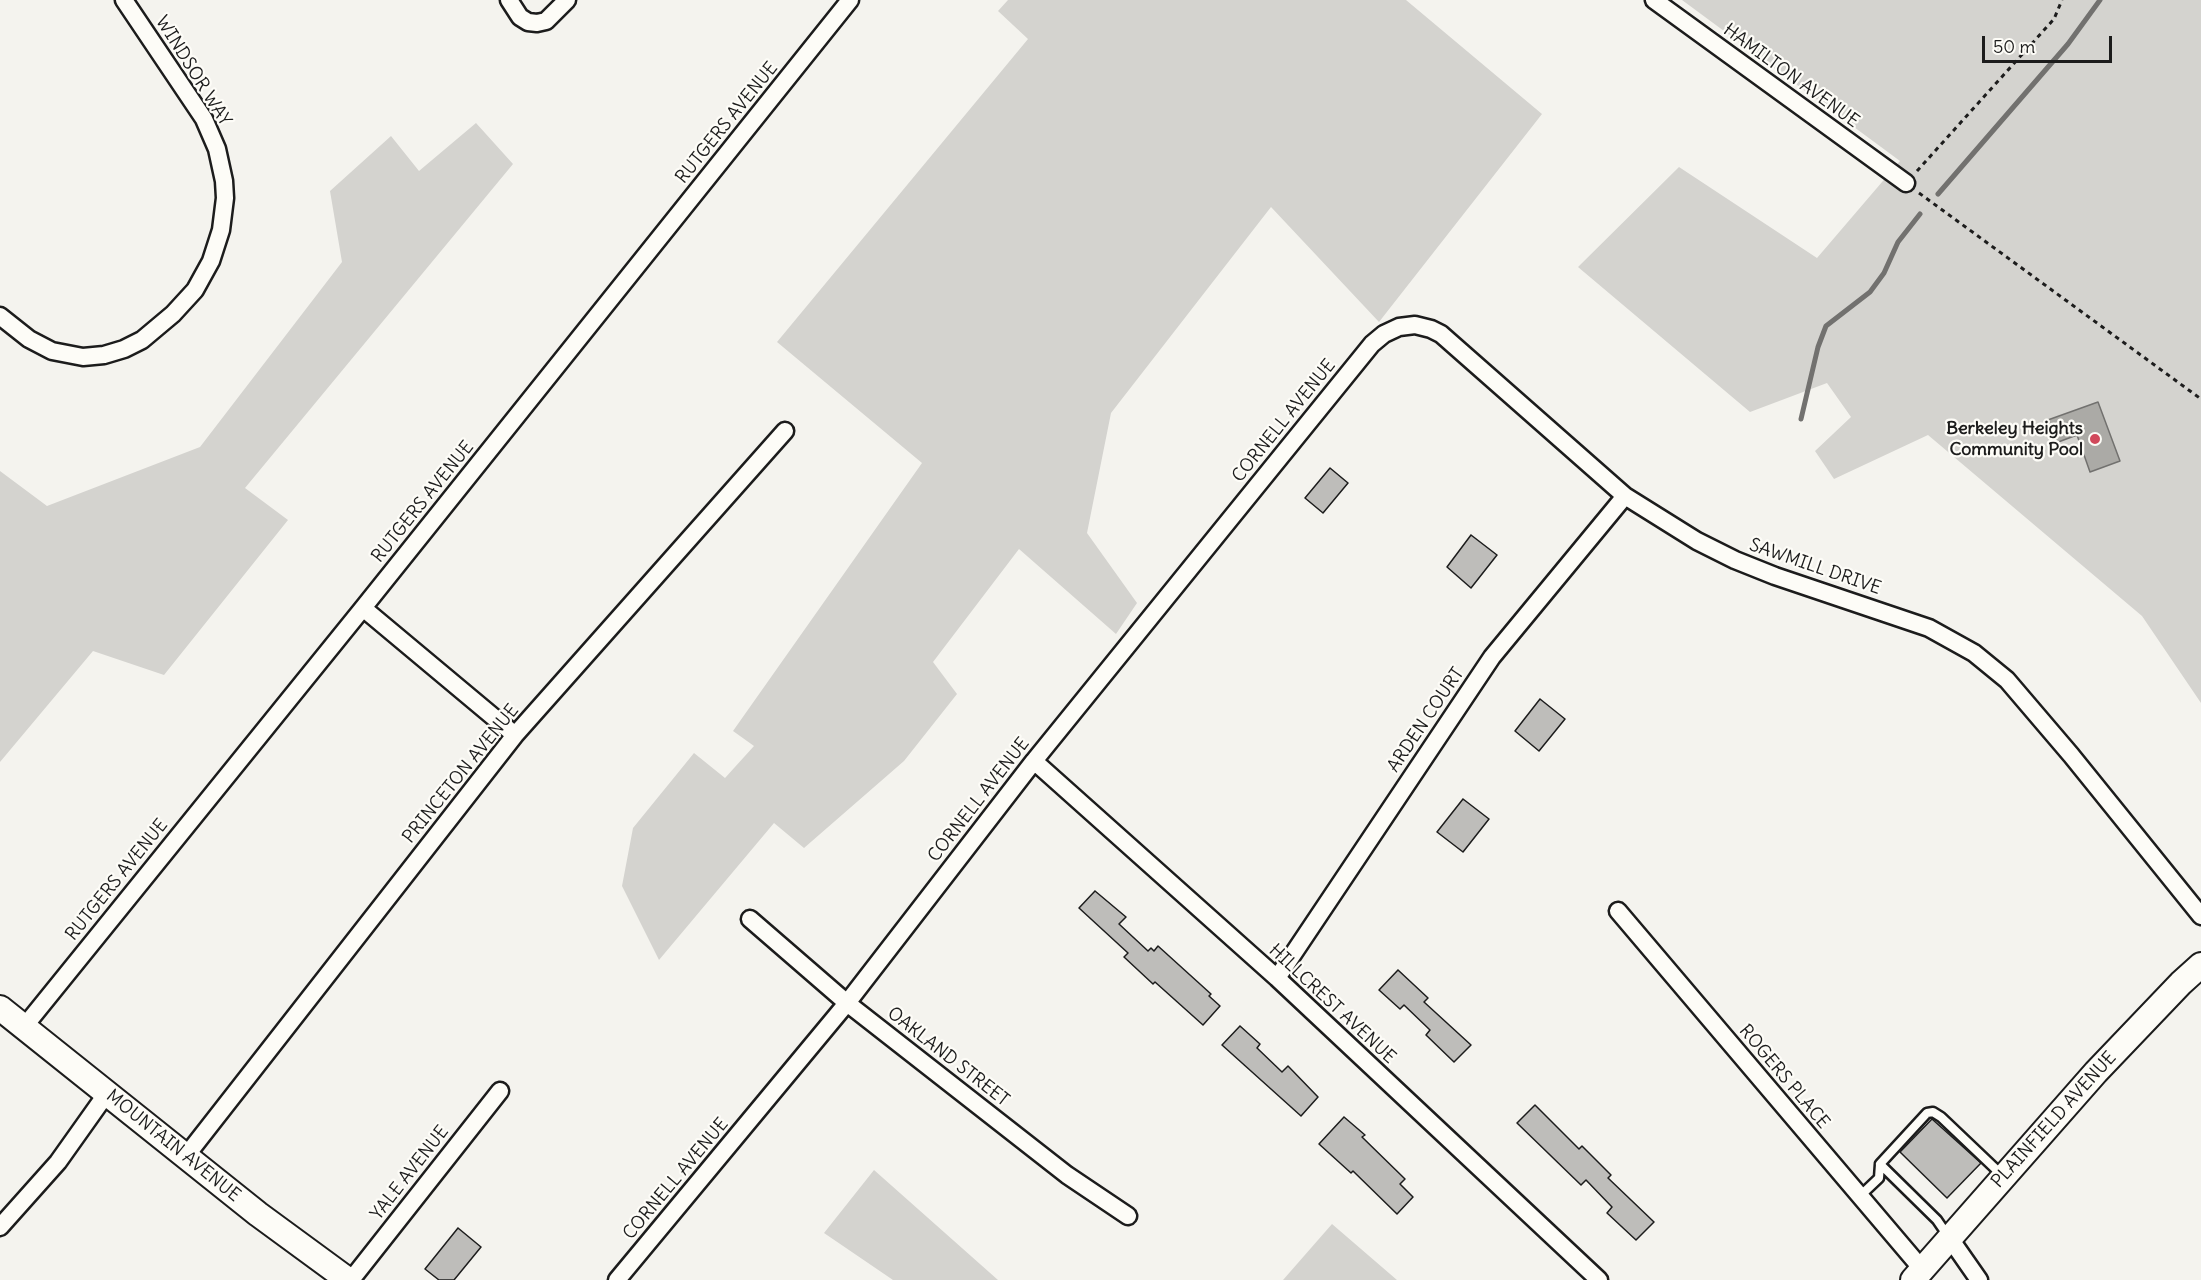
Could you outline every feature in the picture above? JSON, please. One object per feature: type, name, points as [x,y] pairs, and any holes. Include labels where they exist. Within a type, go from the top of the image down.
[{"type":"main road","name":"PLAINFIELD AVENUE","points":[[1917,1274],[2096,1072],[2201,965]]},
{"type":"main road","name":"MOUNTAIN AVENUE","points":[[0,1008],[258,1214],[350,1280]]},
{"type":"street","name":"WINDSOR WAY","points":[[0,316],[29,339],[52,351],[83,357],[124,350],[142,340],[173,314],[195,290],[211,261],[221,230],[225,198],[217,149],[204,119],[124,0]]},
{"type":"street","points":[[509,0],[520,17],[528,22],[537,23],[546,21],[567,0]]},
{"type":"street","name":"RUTGERS AVENUE","points":[[24,1027],[850,0]]},
{"type":"street","name":"HAMILTON AVENUE","points":[[1654,0],[1906,183]]},
{"type":"street","name":"SAWMILL DRIVE","points":[[1372,344],[1384,333],[1399,327],[1415,325],[1441,334],[1625,496],[1697,541],[1735,560],[1823,594],[1871,607],[1929,628],[1974,652],[2007,680],[2071,755],[2201,916]]},
{"type":"street","name":"CORNELL AVENUE","points":[[617,1280],[847,1003],[1034,761],[1372,344]]},
{"type":"street","name":"PRINCETON AVENUE","points":[[186,1156],[515,735],[785,431]]},
{"type":"street","name":"ARDEN COURT","points":[[1277,978],[1491,657],[1625,496]]},
{"type":"street","points":[[363,608],[515,735]]},
{"type":"street","name":"HILLCREST AVENUE","points":[[1034,761],[1277,978],[1599,1280]]},
{"type":"street","name":"ROGERS PLACE","points":[[1618,911],[1860,1196],[1917,1274]]},
{"type":"street","name":"OAKLAND STREET","points":[[750,919],[847,1003],[1067,1175],[1128,1216]]},
{"type":"street","name":"YALE AVENUE","points":[[350,1280],[500,1091]]},
{"type":"street","points":[[0,1227],[58,1162],[107,1093]]},
{"type":"street","points":[[1949,1238],[1979,1280]]},
{"type":"lane","points":[[1860,1196],[1879,1178],[1880,1164],[1927,1113],[1933,1112],[2003,1176]]},
{"type":"lane","points":[[1880,1164],[1937,1220],[1949,1238]]},
{"type":"path","points":[[2062,0],[2054,19],[1906,183],[2201,399]]},
{"type":"shaded area","points":[[1008,0],[1406,0],[1542,114],[1379,322],[1271,207],[1111,413],[1087,533],[1137,603],[1116,634],[1019,549],[933,662],[957,694],[904,761],[804,848],[774,823],[659,960],[622,886],[633,828],[694,753],[725,778],[754,746],[733,731],[922,463],[777,342],[1028,39],[998,11]]},
{"type":"shaded area","points":[[1682,0],[2201,0],[2201,703],[2142,616],[1928,435],[1834,479],[1815,451],[1851,417],[1827,383],[1750,412],[1578,267],[1679,167],[1817,258],[1900,161]]},
{"type":"shaded area","points":[[476,123],[513,164],[245,488],[288,520],[164,675],[93,651],[0,762],[0,471],[47,506],[200,447],[342,262],[330,191],[391,136],[419,171]]},
{"type":"shaded area","name":"Berkeley Heights Community Pool","points":[[2098,402],[2120,461],[2090,472],[2077,435],[2053,444],[2045,421]]},
{"type":"shaded area","points":[[874,1170],[998,1280],[893,1280],[824,1233]]},
{"type":"shaded area","points":[[1332,1224],[1397,1280],[1283,1280]]},
{"type":"building","points":[[1330,468],[1348,483],[1323,513],[1305,498]]},
{"type":"building","points":[[1471,535],[1497,555],[1471,588],[1447,567]]},
{"type":"building","points":[[1540,699],[1565,719],[1539,751],[1515,731]]},
{"type":"building","points":[[1463,799],[1489,819],[1463,852],[1437,832]]},
{"type":"building","points":[[1095,891],[1126,917],[1119,924],[1148,951],[1151,948],[1154,951],[1158,946],[1211,994],[1209,996],[1220,1006],[1203,1025],[1124,957],[1128,953],[1079,908]]},
{"type":"building","points":[[1398,970],[1428,998],[1424,1002],[1471,1045],[1454,1062],[1426,1035],[1430,1030],[1404,1005],[1400,1009],[1379,990]]},
{"type":"building","points":[[1240,1026],[1260,1044],[1257,1048],[1282,1072],[1288,1066],[1318,1097],[1301,1116],[1222,1045]]},
{"type":"building","points":[[1535,1105],[1579,1149],[1582,1146],[1611,1175],[1608,1178],[1654,1222],[1636,1240],[1607,1213],[1612,1207],[1586,1180],[1581,1185],[1517,1123]]},
{"type":"building","points":[[1344,1117],[1365,1135],[1362,1137],[1405,1179],[1400,1184],[1413,1197],[1397,1214],[1353,1171],[1351,1173],[1319,1144]]},
{"type":"building","points":[[1932,1119],[1981,1163],[1947,1198],[1900,1152]]},
{"type":"building","points":[[458,1228],[481,1247],[454,1280],[439,1280],[425,1269]]},
{"type":"waterway","points":[[1938,194],[2068,44],[2100,0]]},
{"type":"waterway","points":[[1801,419],[1818,347],[1826,326],[1870,292],[1884,273],[1898,242],[1920,214]]},
{"type":"place","name":"Berkeley Heights Community Pool","points":[[2095,439]]}]
